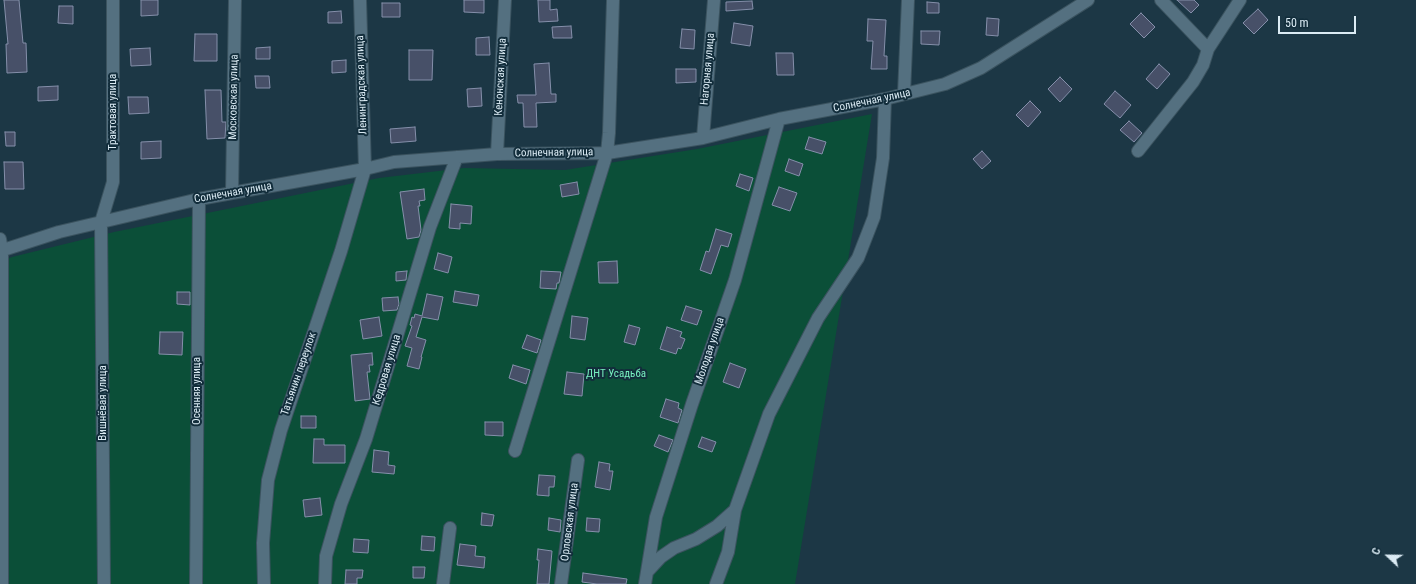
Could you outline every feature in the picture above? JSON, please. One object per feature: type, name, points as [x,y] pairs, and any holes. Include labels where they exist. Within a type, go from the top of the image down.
[{"type":"street","name":"Трактовая улица","points":[[101,222],[113,182],[112,0]]},
{"type":"street","name":"Московская улица","points":[[232,194],[235,0]]},
{"type":"street","name":"Ленинградская улица","points":[[360,0],[365,169]]},
{"type":"street","name":"Кенонская улица","points":[[497,154],[505,0]]},
{"type":"street","points":[[515,451],[607,153],[609,133],[613,0]]},
{"type":"street","name":"Нагорная улица","points":[[703,138],[714,0]]},
{"type":"street","points":[[904,94],[908,0]]},
{"type":"street","name":"Солнечная улица","points":[[1,247],[199,199],[365,169],[394,162],[497,154],[607,153],[703,138],[779,119],[885,99],[945,84],[981,68],[1088,0]]},
{"type":"street","points":[[1161,0],[1208,49]]},
{"type":"street","points":[[1138,151],[1193,82],[1204,65],[1208,49],[1240,0]]},
{"type":"street","points":[[716,584],[728,552],[735,510],[769,414],[818,318],[858,258],[874,217],[883,158],[885,99]]},
{"type":"street","name":"Молодая улица","points":[[646,578],[656,518],[692,404],[735,280],[779,119]]},
{"type":"street","name":"Кедровая улица","points":[[325,584],[326,556],[341,504],[366,439],[430,227],[456,157]]},
{"type":"street","name":"Татьянин переулок","points":[[264,584],[263,543],[268,480],[281,430],[341,251],[365,169]]},
{"type":"street","name":"Осенняя улица","points":[[196,584],[199,199]]},
{"type":"street","name":"Вишнёвая улица","points":[[101,222],[104,584]]},
{"type":"street","points":[[1,247],[2,584]]},
{"type":"street","name":"Орловская улица","points":[[561,584],[578,460]]},
{"type":"street","points":[[646,578],[660,556],[674,548],[696,539],[717,526],[735,510]]},
{"type":"street","points":[[443,584],[450,528]]},
{"type":"green space","name":"ДНТ Усадьба","points":[[872,114],[795,584],[0,584],[0,262],[12,257],[114,232],[379,178],[464,168],[565,170],[697,149]]},
{"type":"building","points":[[4,0],[19,0],[23,43],[26,43],[27,72],[7,73],[6,44],[8,44]]},
{"type":"building","points":[[141,0],[158,0],[158,15],[141,16]]},
{"type":"building","points":[[464,0],[484,0],[484,13],[464,12]]},
{"type":"building","points":[[538,0],[550,0],[550,10],[557,9],[558,21],[539,22]]},
{"type":"building","points":[[1177,0],[1194,0],[1199,5],[1191,13]]},
{"type":"building","points":[[752,1],[753,9],[726,11],[726,2]]},
{"type":"building","points":[[927,2],[939,3],[939,13],[927,13]]},
{"type":"building","points":[[382,3],[400,3],[400,17],[382,17]]},
{"type":"building","points":[[59,6],[73,6],[73,24],[58,23]]},
{"type":"building","points":[[1258,9],[1268,20],[1254,34],[1243,23]]},
{"type":"building","points":[[341,11],[342,23],[328,23],[328,12]]},
{"type":"building","points":[[1141,13],[1155,27],[1144,38],[1130,24]]},
{"type":"building","points":[[987,18],[999,19],[998,36],[986,35]]},
{"type":"building","points":[[868,19],[886,20],[884,56],[887,56],[887,69],[871,69],[873,41],[867,41]]},
{"type":"building","points":[[734,23],[753,26],[750,46],[731,43]]},
{"type":"building","points":[[571,26],[572,38],[553,38],[552,27]]},
{"type":"building","points":[[682,29],[695,30],[694,49],[680,48]]},
{"type":"building","points":[[921,31],[940,31],[939,45],[921,44]]},
{"type":"building","points":[[195,34],[217,34],[217,61],[194,61]]},
{"type":"building","points":[[489,37],[490,55],[476,55],[476,38]]},
{"type":"building","points":[[270,47],[270,59],[256,59],[256,48]]},
{"type":"building","points":[[150,48],[151,65],[131,66],[130,49]]},
{"type":"building","points":[[409,50],[433,50],[432,80],[409,80]]},
{"type":"building","points":[[776,53],[793,53],[794,75],[777,75]]},
{"type":"building","points":[[346,60],[346,72],[332,73],[332,61]]},
{"type":"building","points":[[549,63],[551,94],[556,94],[556,102],[536,103],[537,127],[524,127],[523,103],[518,103],[517,95],[536,95],[534,64]]},
{"type":"building","points":[[1159,64],[1170,74],[1157,89],[1146,79]]},
{"type":"building","points":[[676,69],[696,69],[696,82],[676,83]]},
{"type":"building","points":[[255,76],[269,76],[270,88],[256,88]]},
{"type":"building","points":[[1060,77],[1072,89],[1060,102],[1048,89]]},
{"type":"building","points":[[58,86],[58,100],[38,101],[38,87]]},
{"type":"building","points":[[481,88],[482,106],[468,107],[467,89]]},
{"type":"building","points":[[205,90],[221,90],[222,122],[226,122],[225,138],[207,139]]},
{"type":"building","points":[[1115,91],[1131,105],[1120,118],[1104,104]]},
{"type":"building","points":[[128,97],[148,97],[149,113],[129,114]]},
{"type":"building","points":[[1030,101],[1041,112],[1028,127],[1016,115]]},
{"type":"building","points":[[1129,121],[1142,133],[1134,142],[1120,130]]},
{"type":"building","points":[[415,127],[416,141],[391,143],[390,129]]},
{"type":"building","points":[[5,132],[15,132],[15,146],[6,146]]},
{"type":"building","points":[[809,137],[826,142],[822,154],[805,149]]},
{"type":"building","points":[[161,141],[161,158],[141,159],[141,142]]},
{"type":"building","points":[[982,151],[991,161],[982,169],[973,159]]},
{"type":"building","points":[[789,159],[803,164],[799,176],[785,171]]},
{"type":"building","points":[[4,162],[23,162],[24,189],[5,189]]},
{"type":"building","points":[[740,174],[753,178],[749,191],[736,186]]},
{"type":"building","points":[[577,182],[579,194],[562,197],[560,185]]},
{"type":"building","points":[[779,187],[797,193],[790,211],[772,205]]},
{"type":"building","points":[[424,189],[425,200],[419,201],[420,206],[418,206],[421,230],[419,237],[407,239],[400,192]]},
{"type":"building","points":[[451,204],[472,206],[471,224],[460,223],[460,229],[449,228]]},
{"type":"building","points":[[716,229],[732,234],[728,247],[721,245],[711,274],[700,270],[706,251],[709,252]]},
{"type":"building","points":[[438,253],[452,257],[448,273],[434,269]]},
{"type":"building","points":[[617,261],[618,283],[599,283],[598,262]]},
{"type":"building","points":[[407,271],[406,280],[396,281],[396,272]]},
{"type":"building","points":[[541,271],[561,272],[556,289],[540,288]]},
{"type":"building","points":[[455,291],[479,295],[477,306],[453,302]]},
{"type":"building","points":[[177,292],[190,292],[190,305],[177,304]]},
{"type":"building","points":[[427,294],[443,297],[438,320],[422,317],[416,337],[426,340],[419,369],[407,366],[412,348],[405,346],[412,326],[410,325],[412,317],[414,318],[415,314],[422,316]]},
{"type":"building","points":[[398,297],[399,304],[397,310],[383,311],[382,298]]},
{"type":"building","points":[[686,306],[702,311],[697,325],[681,320]]},
{"type":"building","points":[[572,316],[588,318],[585,340],[570,338]]},
{"type":"building","points":[[379,317],[382,336],[363,339],[360,320]]},
{"type":"building","points":[[629,325],[640,328],[635,345],[624,342]]},
{"type":"building","points":[[667,327],[682,332],[680,337],[685,339],[681,349],[678,348],[676,354],[660,349]]},
{"type":"building","points":[[160,332],[183,332],[182,355],[159,354]]},
{"type":"building","points":[[527,335],[541,340],[537,353],[522,348]]},
{"type":"building","points":[[372,353],[373,365],[369,365],[370,372],[367,372],[370,399],[355,401],[351,355]]},
{"type":"building","points":[[730,363],[746,369],[739,388],[723,382]]},
{"type":"building","points":[[513,365],[530,370],[526,384],[509,378]]},
{"type":"building","points":[[567,372],[584,374],[582,396],[564,394]]},
{"type":"building","points":[[666,399],[679,403],[678,408],[682,410],[678,423],[660,417]]},
{"type":"building","points":[[301,416],[316,416],[316,428],[301,428]]},
{"type":"building","points":[[485,422],[503,422],[503,436],[485,435]]},
{"type":"building","points":[[659,435],[673,440],[668,452],[654,446]]},
{"type":"building","points":[[702,437],[716,442],[712,452],[698,447]]},
{"type":"building","points":[[314,439],[324,439],[324,445],[345,445],[345,463],[313,463]]},
{"type":"building","points":[[374,450],[389,452],[388,465],[395,466],[394,474],[372,472]]},
{"type":"building","points":[[599,462],[610,464],[609,471],[613,471],[610,490],[595,487]]},
{"type":"building","points":[[539,475],[555,476],[554,487],[549,487],[549,496],[537,495]]},
{"type":"building","points":[[320,498],[322,515],[305,517],[303,500]]},
{"type":"building","points":[[482,513],[494,515],[492,526],[481,525]]},
{"type":"building","points":[[549,518],[561,520],[560,532],[548,530]]},
{"type":"building","points":[[587,518],[600,519],[599,532],[586,531]]},
{"type":"building","points":[[422,536],[435,537],[434,551],[421,550]]},
{"type":"building","points":[[354,539],[369,540],[368,553],[353,552]]},
{"type":"building","points":[[460,544],[476,546],[475,556],[485,557],[484,568],[457,565]]},
{"type":"building","points":[[538,549],[552,551],[549,584],[537,584],[539,560],[537,560]]},
{"type":"building","points":[[413,567],[425,567],[424,578],[413,578]]},
{"type":"building","points":[[346,570],[363,570],[362,578],[357,578],[357,584],[345,584]]},
{"type":"building","points":[[583,573],[627,579],[626,584],[597,584],[582,582]]}]
